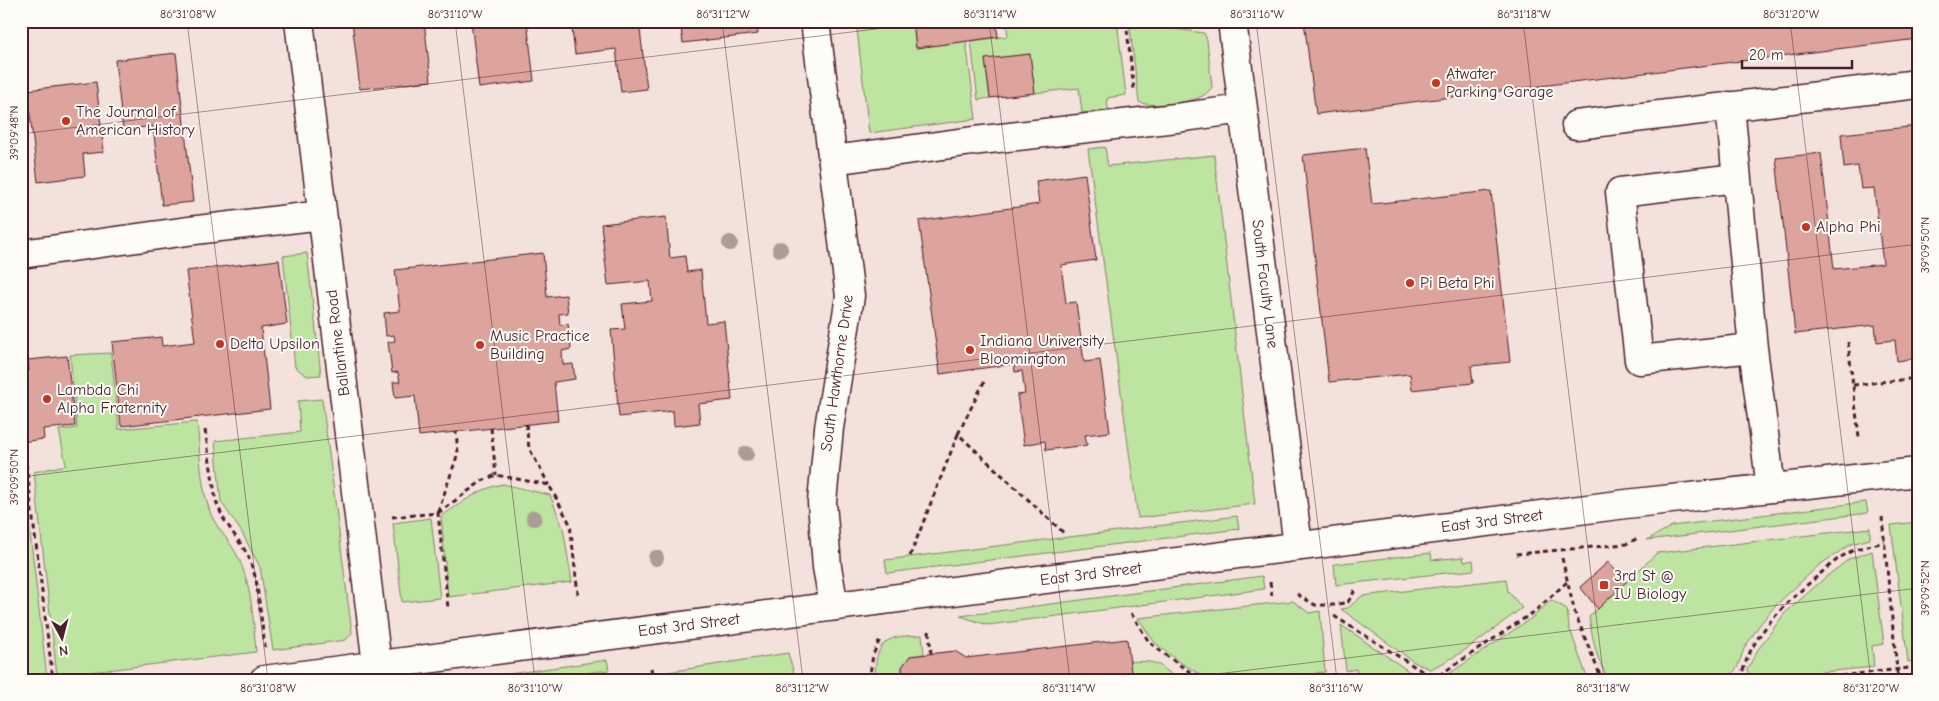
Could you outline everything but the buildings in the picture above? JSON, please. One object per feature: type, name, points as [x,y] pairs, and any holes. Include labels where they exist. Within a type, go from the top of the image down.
[{"type":"street","name":"Ballantine Road","points":[[299,21],[377,665]]},
{"type":"street","name":"South Hawthorne Drive","points":[[815,21],[850,296],[828,428],[822,502],[827,568],[834,606]]},
{"type":"street","name":"South Faculty Lane","points":[[1232,21],[1298,546]]},
{"type":"street","points":[[1576,125],[1918,84]]},
{"type":"street","points":[[1730,106],[1753,348],[1771,488]]},
{"type":"street","points":[[833,160],[973,141],[1243,109]]},
{"type":"street","points":[[1736,178],[1620,192],[1639,360],[1753,348]]},
{"type":"street","points":[[21,254],[322,215]]},
{"type":"street","name":"East 3rd Street","points":[[264,680],[1617,505],[1918,472]]},
{"type":"path","points":[[1126,21],[1138,122]]},
{"type":"path","points":[[1173,21],[1204,28]]},
{"type":"path","points":[[1848,342],[1859,437]]},
{"type":"path","points":[[1853,385],[1918,378]]},
{"type":"path","points":[[910,556],[958,434],[984,382]]},
{"type":"path","points":[[526,424],[529,448],[570,524],[578,594]]},
{"type":"path","points":[[491,428],[496,475]]},
{"type":"path","points":[[205,430],[216,501],[223,518],[248,555],[256,579],[266,653]]},
{"type":"path","points":[[448,608],[438,513],[458,453],[456,432]]},
{"type":"path","points":[[958,434],[1066,535]]},
{"type":"path","points":[[25,455],[53,680]]},
{"type":"path","points":[[390,517],[438,513],[482,481],[496,475],[549,486]]},
{"type":"path","points":[[1882,517],[1898,680]]},
{"type":"path","points":[[1741,680],[1757,640],[1791,600],[1833,563],[1848,553],[1885,542]]},
{"type":"path","points":[[1562,558],[1575,613],[1602,680]]},
{"type":"path","points":[[1269,579],[1272,597]]},
{"type":"path","points":[[1334,616],[1433,679],[1534,612],[1567,582]]},
{"type":"path","points":[[1297,594],[1315,605],[1334,605],[1348,602],[1357,587]]},
{"type":"path","points":[[1131,613],[1149,642],[1202,680]]},
{"type":"path","points":[[929,631],[931,653]]},
{"type":"path","points":[[869,680],[873,655],[880,639]]},
{"type":"path","points":[[1805,680],[1918,667]]},
{"type":"path","points":[[651,668],[653,680]]},
{"type":"shaded area","name":"Indiana University Bloomington","points":[[21,21],[1918,21],[1918,680],[21,680]]},
{"type":"green space","points":[[856,21],[913,21],[916,48],[966,41],[976,119],[869,133]]},
{"type":"green space","points":[[1006,21],[1117,21],[1126,95],[1107,98],[1108,110],[1082,113],[1079,88],[1035,93],[1029,54],[985,60],[990,98],[978,100],[971,41],[1008,36]]},
{"type":"green space","points":[[1129,21],[1151,21],[1168,28],[1204,33],[1207,40],[1211,89],[1199,98],[1186,101],[1169,104],[1144,104],[1139,102]]},
{"type":"green space","points":[[1105,147],[1108,166],[1214,155],[1255,504],[1138,518],[1088,149]]},
{"type":"green space","points":[[307,253],[321,375],[307,376],[295,367],[283,256]]},
{"type":"green space","points":[[111,353],[119,429],[197,422],[206,499],[211,515],[237,555],[246,578],[251,602],[256,652],[57,676],[34,472],[66,465],[59,430],[77,428],[70,355]]},
{"type":"green space","points":[[322,399],[352,633],[346,640],[273,650],[260,567],[241,531],[221,502],[215,441],[300,432],[298,401]]},
{"type":"green space","points":[[21,472],[23,472],[47,678],[21,680]]},
{"type":"green space","points":[[503,484],[550,495],[563,528],[572,582],[448,597],[441,516],[478,493]]},
{"type":"green space","points":[[1866,502],[1868,513],[1647,540],[1672,526]]},
{"type":"green space","points":[[1237,516],[1239,529],[887,573],[885,560]]},
{"type":"green space","points":[[431,518],[440,598],[402,602],[393,523]]},
{"type":"green space","points":[[1918,522],[1918,660],[1908,662],[1891,525]]},
{"type":"green space","points":[[1870,528],[1870,539],[1851,544],[1818,566],[1774,607],[1744,649],[1737,668],[1728,680],[1610,680],[1601,666],[1589,617],[1657,553]]},
{"type":"green space","points":[[1872,551],[1884,644],[1872,646],[1874,667],[1752,679],[1747,670],[1757,651],[1784,614],[1849,559]]},
{"type":"green space","points":[[1431,553],[1432,560],[1463,557],[1464,562],[1473,560],[1474,570],[1336,585],[1334,564]]},
{"type":"green space","points":[[1262,576],[1264,589],[988,625],[960,616]]},
{"type":"green space","points":[[1506,579],[1508,591],[1522,608],[1455,657],[1430,669],[1414,662],[1341,609],[1348,608],[1362,596]]},
{"type":"green space","points":[[1551,600],[1567,609],[1569,627],[1588,680],[1440,680],[1533,617]]},
{"type":"green space","points":[[1293,601],[1309,613],[1320,611],[1325,672],[1315,673],[1315,680],[1209,680],[1178,661],[1155,643],[1138,618]]},
{"type":"green space","points":[[1341,625],[1410,672],[1413,677],[1406,680],[1377,680],[1377,677],[1357,680],[1356,669],[1346,671]]},
{"type":"green space","points":[[922,635],[924,654],[910,656],[902,667],[903,680],[876,680],[877,657],[885,643],[897,637]]},
{"type":"green space","points":[[788,653],[796,680],[657,680],[656,674]]},
{"type":"green space","points":[[607,660],[609,670],[535,680],[467,680]]},
{"type":"green space","points":[[1129,661],[1156,663],[1180,680],[1132,680]]},
{"type":"place","name":"Atwater Parking Garage","points":[[1436,83]]},
{"type":"place","name":"The Journal of American History","points":[[66,121]]},
{"type":"place","name":"Alpha Phi","points":[[1806,227]]},
{"type":"place","name":"Pi Beta Phi","points":[[1410,283]]},
{"type":"place","name":"Delta Upsilon","points":[[220,344]]},
{"type":"place","name":"Music Practice Building","points":[[480,345]]},
{"type":"place","name":"Indiana University Bloomington","points":[[970,350]]},
{"type":"place","name":"Lambda Chi Alpha Fraternity","points":[[47,399]]},
{"type":"place","name":"3rd St @ IU Biology","points":[[1604,585]]}]
